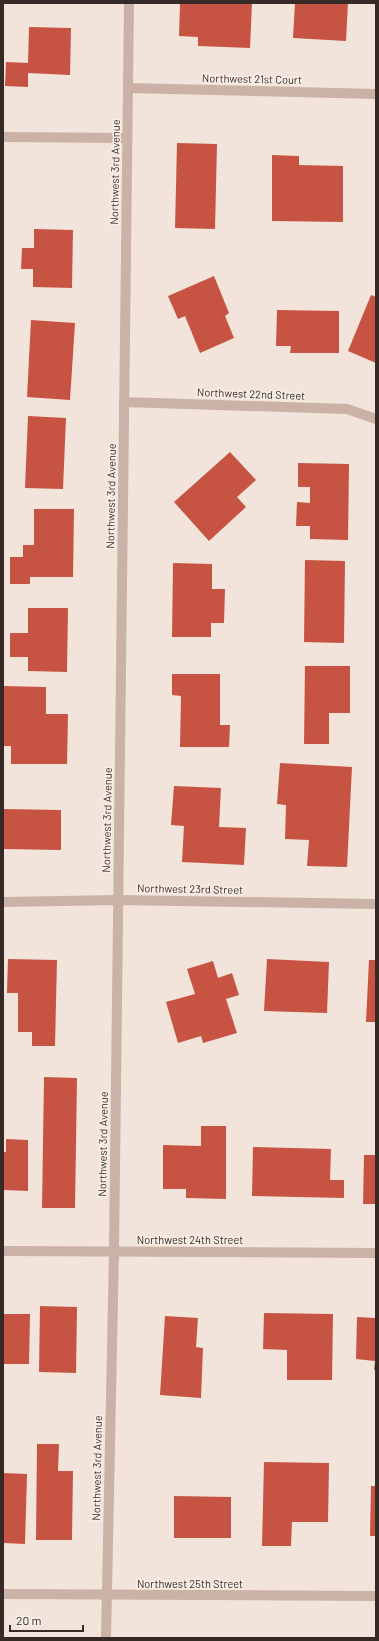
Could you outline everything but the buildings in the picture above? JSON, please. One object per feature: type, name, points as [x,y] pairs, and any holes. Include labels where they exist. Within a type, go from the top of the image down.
[{"type":"street","name":"Northwest 3rd Avenue","points":[[106,1638],[114,1251],[129,3]]},
{"type":"street","name":"Northwest 21st Court","points":[[128,88],[376,94]]},
{"type":"street","points":[[3,137],[127,138]]},
{"type":"street","name":"Northwest 22nd Street","points":[[124,402],[347,409],[376,419]]},
{"type":"street","name":"Northwest 23rd Street","points":[[3,902],[118,900],[376,904]]},
{"type":"street","name":"Northwest 24th Street","points":[[3,1251],[376,1253]]},
{"type":"street","name":"Northwest 25th Street","points":[[3,1594],[376,1596]]}]
